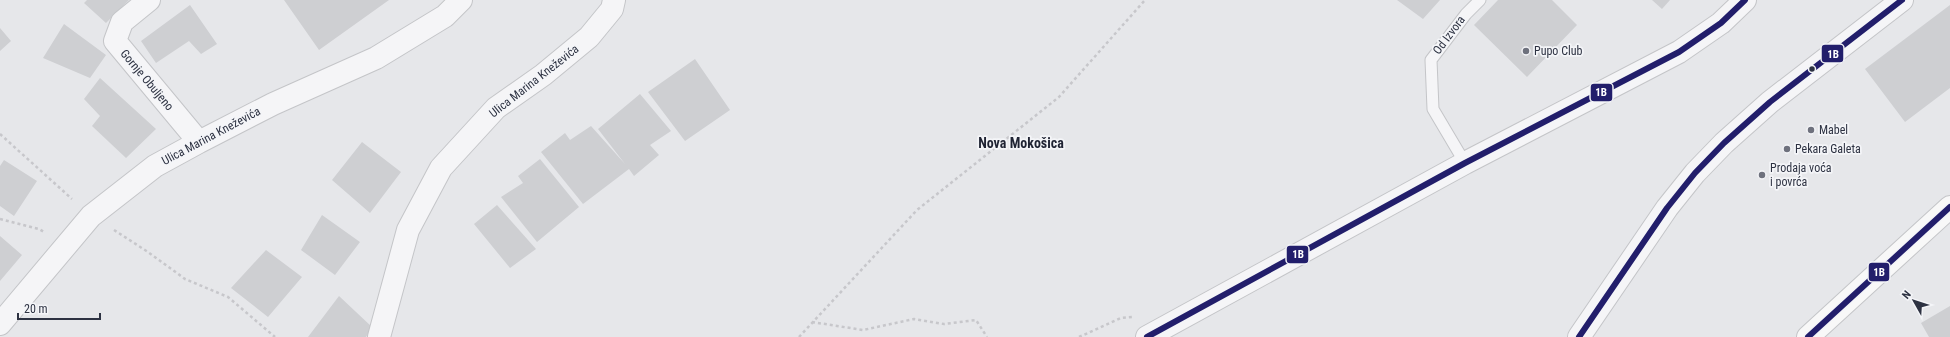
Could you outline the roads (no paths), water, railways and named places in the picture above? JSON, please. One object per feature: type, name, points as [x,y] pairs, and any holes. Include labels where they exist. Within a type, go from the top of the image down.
[{"type":"main road","points":[[1808,337],[1950,207]]},
{"type":"street","name":"Gornje Obuljeno","points":[[149,0],[122,22],[115,41],[199,142]]},
{"type":"street","name":"Ulica Marina Kneževića","points":[[0,324],[64,246],[91,216],[155,166],[273,104],[376,58],[445,16],[462,0]]},
{"type":"street","name":"Ulica Marina Kneževića","points":[[379,337],[408,230],[441,168],[496,108],[543,75],[589,38],[612,9],[614,0]]},
{"type":"street","points":[[1151,335],[1465,163],[1679,52],[1722,23],[1745,0]]},
{"type":"street","points":[[1579,337],[1667,208],[1700,168],[1724,143],[1770,102],[1902,0]]},
{"type":"lane","name":"Od Izvora","points":[[1465,163],[1433,110],[1431,60],[1466,14],[1480,0]]},
{"type":"place","name":"Pupo Club","points":[[1526,51]]},
{"type":"place","name":"Mabel","points":[[1811,130]]},
{"type":"place","name":"Pekara Galeta","points":[[1787,149]]},
{"type":"place","name":"Prodaja voća i povrća","points":[[1762,175]]},
{"type":"district","name":"Nova Mokošica","points":[[1021,143]]}]
